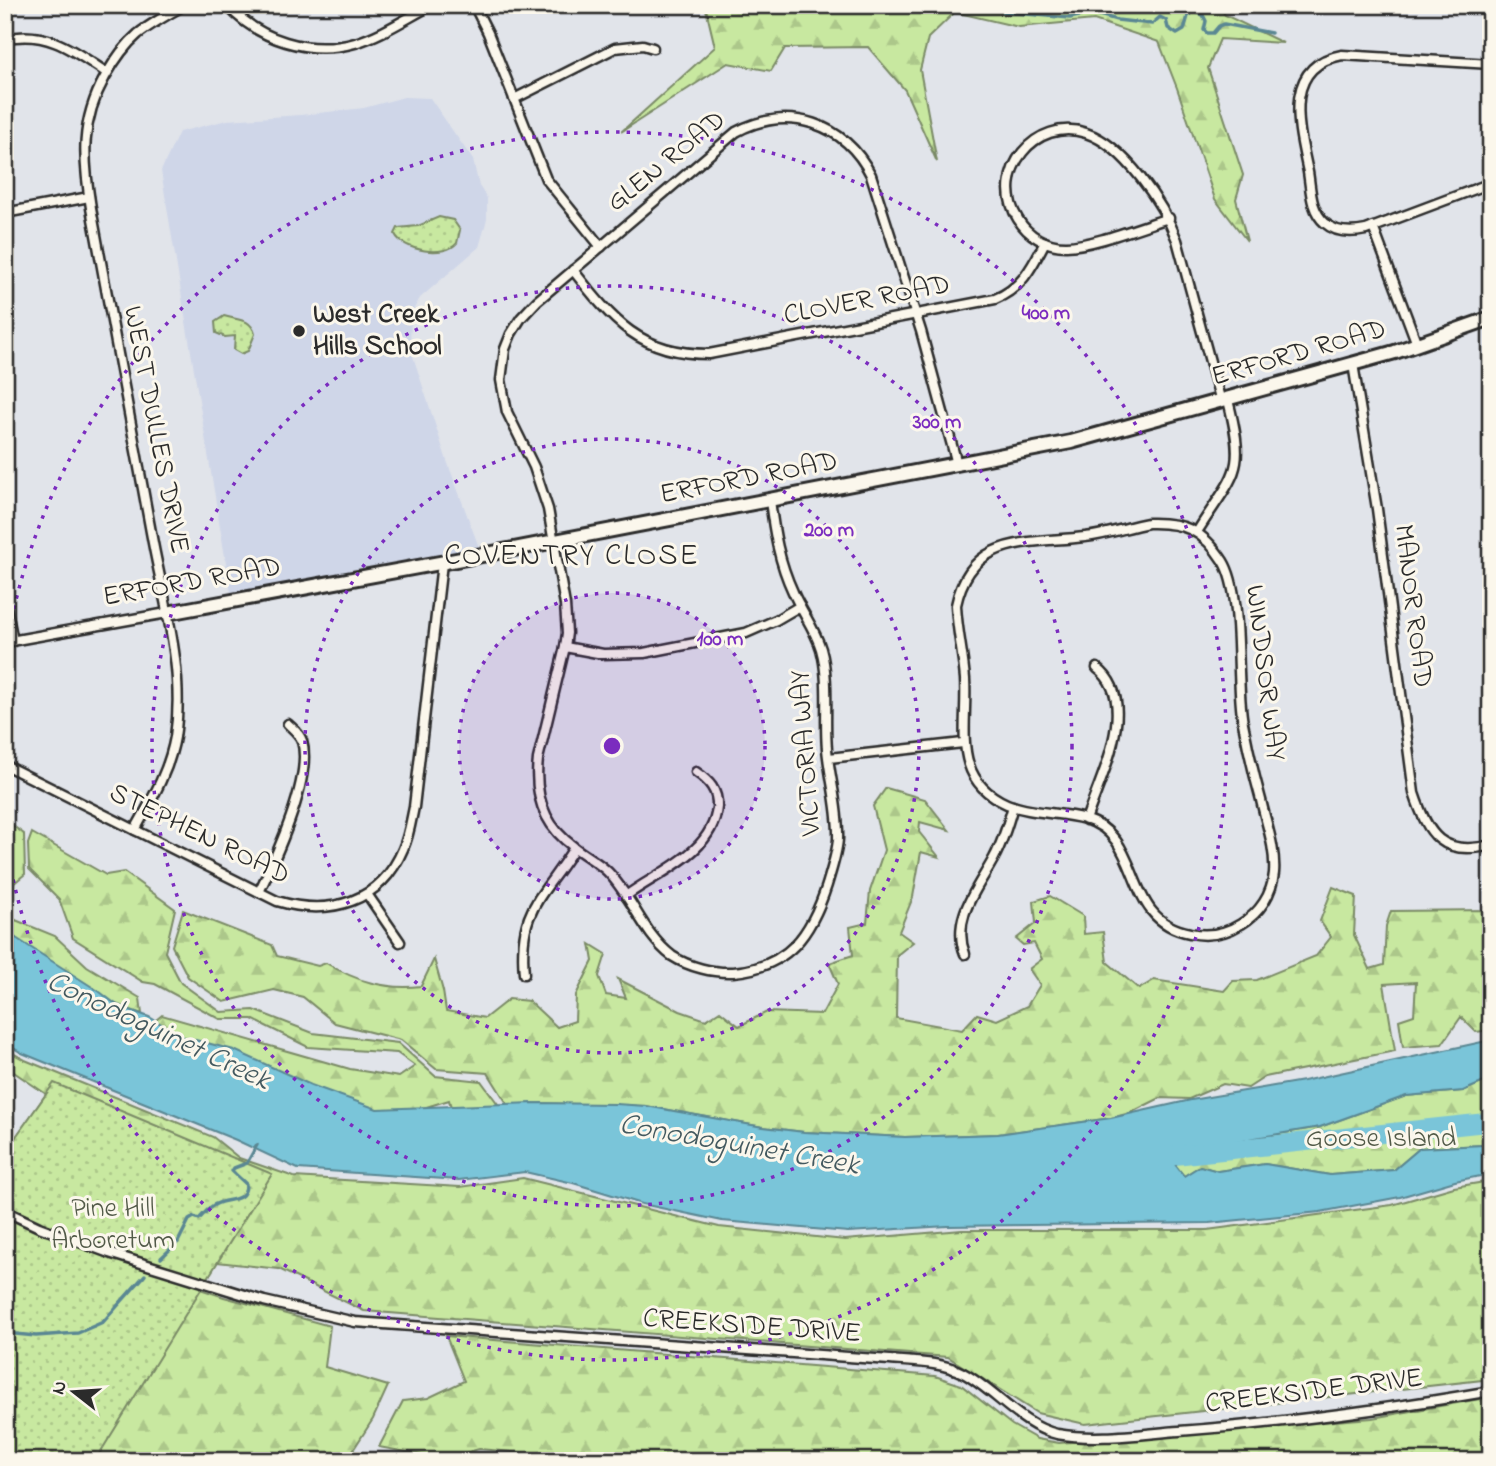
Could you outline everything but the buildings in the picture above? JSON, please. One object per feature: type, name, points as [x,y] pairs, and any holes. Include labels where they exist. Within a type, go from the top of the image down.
[{"type":"street","name":"WEST DULLES DRIVE","points":[[135,830],[162,779],[175,737],[178,684],[167,612],[89,197],[84,145],[96,94],[127,45],[139,34],[184,5]]},
{"type":"street","points":[[227,5],[244,22],[271,37],[302,46],[322,48],[356,43],[432,5]]},
{"type":"street","points":[[474,5],[488,33],[546,179],[601,247]]},
{"type":"street","points":[[5,39],[20,35],[45,37],[107,73]]},
{"type":"street","points":[[514,99],[615,48],[643,45],[653,48]]},
{"type":"street","points":[[1491,64],[1342,55],[1325,60],[1307,74],[1300,91],[1298,113],[1313,204],[1324,222],[1337,230],[1357,232],[1491,183]]},
{"type":"street","name":"GLEN ROAD","points":[[554,541],[539,480],[507,412],[502,390],[502,363],[511,334],[537,301],[736,132],[756,123],[800,120],[837,135],[858,153],[865,163],[876,186],[916,315],[957,464]]},
{"type":"street","points":[[1169,218],[1081,244],[1064,246],[1045,242],[1028,232],[1014,214],[1009,196],[1012,170],[1021,153],[1037,138],[1055,131],[1078,131],[1106,143],[1146,185],[1169,218],[1236,433],[1237,466],[1228,488],[1197,532]]},
{"type":"street","points":[[5,213],[89,197]]},
{"type":"street","points":[[1373,227],[1417,344]]},
{"type":"street","name":"CLOVER ROAD","points":[[573,270],[607,311],[632,334],[659,348],[694,354],[739,349],[1004,296],[1027,276],[1045,242]]},
{"type":"street","name":"ERFORD ROAD","points":[[9,642],[442,563],[1071,442],[1353,364],[1491,318]]},
{"type":"street","name":"MANOR ROAD","points":[[1353,364],[1377,509],[1414,793],[1423,821],[1430,832],[1445,844],[1466,849],[1491,845]]},
{"type":"street","name":"VICTORIA WAY","points":[[554,541],[565,605],[565,648],[540,751],[536,778],[540,802],[559,835],[607,872],[657,942],[669,953],[687,964],[728,972],[755,968],[780,957],[808,931],[819,909],[838,837],[829,758],[823,655],[784,570],[778,551],[770,500]]},
{"type":"street","name":"WINDSOR WAY","points":[[1148,523],[1174,524],[1197,532],[1222,560],[1232,583],[1243,722],[1273,855],[1274,871],[1269,892],[1254,915],[1234,928],[1210,936],[1177,930],[1164,923],[1147,906],[1126,855],[1103,828],[1086,820],[1013,806],[999,800],[980,783],[968,764],[963,743],[966,697],[956,605],[964,581],[977,562],[990,552],[1014,544],[1092,537],[1148,523]]},
{"type":"street","name":"STEPHEN ROAD","points":[[5,765],[277,901],[309,908],[343,904],[366,894],[386,878],[408,838],[414,807],[442,563]]},
{"type":"street","points":[[5,601],[9,642]]},
{"type":"street","points":[[565,648],[603,654],[644,653],[746,633],[800,606]]},
{"type":"street","points":[[1086,820],[1114,738],[1117,713],[1112,683],[1097,668]]},
{"type":"street","points":[[259,892],[289,822],[300,774],[303,751],[301,738],[288,724]]},
{"type":"street","points":[[829,758],[963,743]]},
{"type":"street","points":[[626,896],[689,855],[708,834],[717,811],[716,792],[708,780],[696,772]]},
{"type":"street","points":[[965,954],[960,940],[961,923],[971,897],[1004,838],[1013,806]]},
{"type":"street","points":[[524,974],[522,943],[529,916],[537,900],[574,848]]},
{"type":"street","points":[[366,894],[400,942]]},
{"type":"street","name":"CREEKSIDE DRIVE","points":[[5,1211],[67,1238],[209,1284],[291,1309],[355,1322],[877,1359],[947,1367],[977,1381],[1042,1429],[1064,1435],[1121,1435],[1258,1424],[1332,1416],[1491,1391]]},
{"type":"shaded area","name":"West Creek Hills School","points":[[404,97],[430,98],[473,160],[479,186],[487,198],[487,219],[479,247],[420,298],[411,314],[410,347],[447,461],[480,550],[231,593],[161,171],[179,132],[227,120],[364,108]]},
{"type":"green space","points":[[705,5],[1218,5],[1225,15],[1283,43],[1220,39],[1208,68],[1243,175],[1236,199],[1247,241],[1215,199],[1159,42],[1094,20],[1019,27],[955,12],[928,38],[920,70],[937,162],[905,90],[868,47],[785,48],[771,71],[728,63],[621,132],[715,47]]},
{"type":"green space","points":[[439,217],[453,220],[460,230],[457,243],[451,248],[434,251],[415,248],[406,245],[395,234],[398,228],[418,226]]},
{"type":"green space","points":[[224,316],[243,320],[253,329],[255,334],[248,351],[241,354],[234,350],[235,336],[225,337],[216,333],[215,322]]},
{"type":"green space","points":[[886,788],[925,799],[949,830],[920,822],[919,832],[939,857],[921,852],[913,897],[899,932],[913,942],[897,955],[896,1018],[962,1030],[977,1014],[997,1020],[1027,1006],[1040,985],[1029,969],[1042,959],[1034,943],[1023,945],[1016,939],[1036,923],[1034,901],[1050,896],[1083,916],[1084,934],[1103,932],[1107,962],[1139,989],[1154,980],[1224,991],[1233,981],[1257,980],[1316,956],[1331,937],[1320,921],[1333,887],[1356,896],[1354,935],[1370,969],[1384,965],[1386,926],[1391,911],[1491,910],[1491,1030],[1476,1032],[1461,1017],[1442,1044],[1403,1047],[1399,1020],[1414,1015],[1416,982],[1384,984],[1395,1051],[1265,1077],[1248,1088],[1223,1084],[1189,1099],[1160,1098],[1130,1113],[1111,1118],[998,1134],[905,1137],[804,1132],[646,1106],[540,1103],[508,1105],[488,1073],[436,1069],[401,1040],[335,1023],[303,997],[274,990],[224,1002],[188,977],[172,946],[183,910],[272,945],[277,956],[318,966],[326,963],[371,983],[395,987],[421,986],[434,959],[446,1011],[485,1018],[509,999],[529,1001],[557,1027],[575,1021],[576,995],[593,961],[590,944],[606,954],[599,976],[606,995],[626,998],[618,979],[680,1011],[706,1020],[720,1011],[739,1026],[767,1012],[822,1014],[838,984],[829,963],[853,955],[850,927],[867,923],[870,891],[884,850],[873,806]]},
{"type":"green space","points":[[5,820],[24,834],[25,874],[13,884],[7,913]]},
{"type":"green space","points":[[32,833],[106,875],[124,872],[175,909],[165,952],[181,983],[221,1012],[254,1010],[313,1033],[398,1043],[435,1076],[481,1081],[498,1104],[485,1110],[452,1111],[449,1100],[410,1112],[378,1113],[150,1025],[162,1015],[350,1069],[399,1077],[415,1066],[397,1053],[308,1047],[252,1019],[220,1019],[155,984],[143,982],[73,938],[59,899],[29,869],[28,844]]},
{"type":"green space","points":[[13,919],[55,936],[87,966],[140,998],[142,1014],[88,991],[55,970],[10,933]]},
{"type":"green space","points":[[5,1049],[25,1060],[213,1137],[239,1158],[294,1177],[460,1187],[523,1178],[719,1227],[845,1240],[962,1230],[1207,1230],[1392,1205],[1454,1187],[1491,1181],[1491,1379],[1085,1424],[1037,1413],[948,1357],[364,1311],[279,1269],[173,1257],[5,1153],[46,1094],[5,1066]]},
{"type":"green space","name":"Goose Island","points":[[1491,1079],[1491,1141],[1484,1145],[1420,1148],[1394,1170],[1330,1175],[1265,1164],[1218,1171],[1200,1166],[1184,1176],[1174,1164],[1178,1151],[1320,1127],[1406,1096],[1463,1091]]},
{"type":"green space","name":"Pine Hill Arboretum","points":[[54,1083],[272,1174],[95,1461],[40,1461],[5,1454],[5,1152]]},
{"type":"green space","points":[[5,1219],[25,1230],[224,1297],[330,1326],[325,1367],[388,1386],[373,1419],[346,1461],[186,1461],[178,1453],[125,1461],[5,1461]]},
{"type":"green space","points":[[446,1336],[935,1376],[961,1385],[1012,1425],[1037,1439],[1059,1443],[1372,1418],[1491,1397],[1491,1461],[612,1461],[479,1449],[444,1459],[379,1447],[403,1401],[428,1398],[464,1381]]},
{"type":"water","points":[[5,931],[117,1005],[149,1017],[184,1037],[234,1050],[311,1085],[377,1109],[533,1103],[616,1104],[646,1106],[804,1132],[905,1137],[998,1134],[1111,1118],[1191,1100],[1303,1081],[1491,1040],[1491,1079],[1463,1091],[1406,1096],[1320,1127],[1178,1151],[1174,1163],[1184,1176],[1200,1166],[1218,1171],[1265,1164],[1330,1175],[1394,1170],[1420,1148],[1484,1145],[1491,1141],[1491,1174],[1400,1197],[1320,1212],[1209,1223],[948,1226],[848,1232],[722,1221],[642,1204],[525,1172],[459,1180],[298,1169],[236,1140],[22,1053],[5,1043]]},
{"type":"waterway","points":[[966,5],[980,10],[990,8],[1004,12],[1070,18],[1092,13],[1117,20],[1152,24],[1160,17],[1166,20],[1168,28],[1177,34],[1184,30],[1188,16],[1193,11],[1203,15],[1206,21],[1204,30],[1207,33],[1213,33],[1224,24],[1271,33]]},
{"type":"waterway","name":"Conodoguinet Creek","points":[[1151,1158],[1491,1122]]},
{"type":"waterway","points":[[161,1258],[178,1242],[189,1220],[194,1217],[199,1219],[214,1205],[236,1199],[243,1194],[246,1184],[232,1171],[247,1163],[257,1145]]},
{"type":"waterway","points":[[5,1333],[36,1336],[78,1333],[103,1322],[145,1275]]},
{"type":"place","name":"West Creek Hills School","points":[[299,331]]},
{"type":"district","name":"COVENTRY CLOSE","points":[[572,557]]}]
